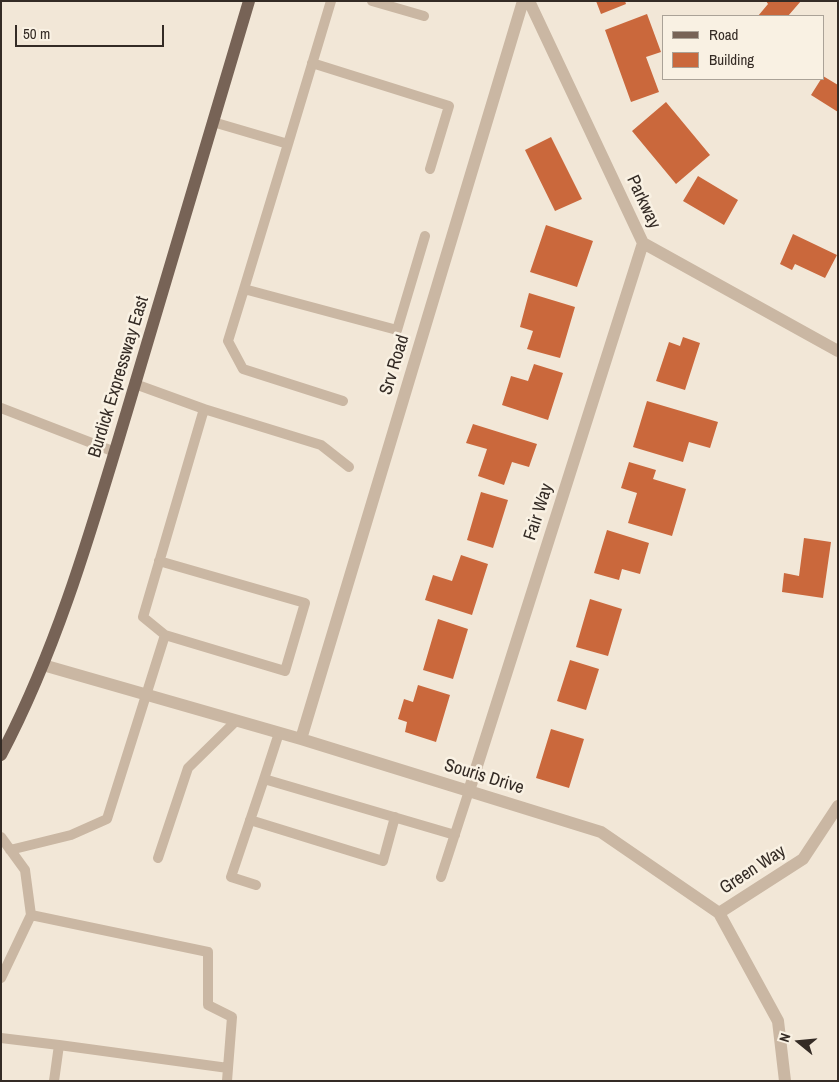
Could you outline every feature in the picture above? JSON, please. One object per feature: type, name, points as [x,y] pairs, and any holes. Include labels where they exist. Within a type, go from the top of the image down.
[{"type":"main road","name":"Burdick Expressway East","points":[[1,755],[43,665],[74,579],[115,452],[249,1]]},
{"type":"street","name":"Srv Road","points":[[301,739],[523,1]]},
{"type":"street","name":"Parkway","points":[[529,1],[643,243],[838,351]]},
{"type":"street","name":"Fair Way","points":[[470,791],[643,243]]},
{"type":"street","name":"Souris Drive","points":[[43,665],[301,739],[602,832],[719,913],[778,1021],[785,1081]]},
{"type":"street","name":"Green Way","points":[[719,913],[803,859],[838,806]]},
{"type":"lane","points":[[331,1],[228,341],[243,369],[343,401]]},
{"type":"lane","points":[[372,1],[424,16]]},
{"type":"lane","points":[[312,63],[449,106],[430,169]]},
{"type":"lane","points":[[213,122],[288,144]]},
{"type":"lane","points":[[244,289],[397,330],[425,236]]},
{"type":"lane","points":[[135,384],[204,409],[322,444],[349,467]]},
{"type":"lane","points":[[1,408],[115,452]]},
{"type":"lane","points":[[159,561],[305,603],[285,670],[165,635],[143,617],[159,561],[204,409]]},
{"type":"lane","points":[[10,850],[70,835],[107,819],[165,635]]},
{"type":"lane","points":[[158,858],[188,768],[237,720]]},
{"type":"lane","points":[[256,885],[231,877],[279,733]]},
{"type":"lane","points":[[264,779],[455,835]]},
{"type":"lane","points":[[441,876],[470,791]]},
{"type":"lane","points":[[250,820],[382,861],[395,817]]},
{"type":"lane","points":[[1,837],[25,870],[31,914],[1,978]]},
{"type":"lane","points":[[31,914],[208,952],[208,1005],[232,1017],[226,1081]]},
{"type":"lane","points":[[1,1038],[228,1068]]},
{"type":"lane","points":[[54,1081],[59,1045]]},
{"type":"building","points":[[596,1],[625,1],[626,4],[601,14]]},
{"type":"building","points":[[766,1],[801,1],[789,15],[759,15],[768,4]]},
{"type":"building","points":[[647,14],[661,52],[646,57],[659,92],[631,102],[605,30]]},
{"type":"building","points":[[824,77],[838,85],[838,112],[811,95],[820,80],[824,80]]},
{"type":"building","points":[[666,102],[710,155],[676,184],[632,131]]},
{"type":"building","points":[[551,137],[582,199],[555,211],[525,150]]},
{"type":"building","points":[[698,176],[738,200],[724,225],[683,201]]},
{"type":"building","points":[[546,225],[593,241],[577,287],[530,272]]},
{"type":"building","points":[[793,234],[837,255],[825,278],[795,264],[792,270],[780,264]]},
{"type":"building","points":[[529,293],[575,307],[560,358],[527,349],[533,331],[520,327]]},
{"type":"building","points":[[683,337],[700,343],[685,390],[656,381],[669,342],[680,346]]},
{"type":"building","points":[[534,364],[563,373],[548,420],[502,405],[511,376],[528,381]]},
{"type":"building","points":[[647,401],[718,422],[710,448],[689,442],[683,462],[633,447]]},
{"type":"building","points":[[473,424],[537,444],[529,467],[512,462],[504,485],[478,476],[487,449],[466,443]]},
{"type":"building","points":[[629,462],[656,470],[653,479],[686,489],[672,536],[628,523],[637,493],[621,488]]},
{"type":"building","points":[[481,492],[508,500],[493,548],[467,540]]},
{"type":"building","points":[[607,530],[649,543],[640,574],[622,569],[619,580],[594,573]]},
{"type":"building","points":[[804,538],[831,542],[823,598],[782,592],[784,573],[799,576]]},
{"type":"building","points":[[461,555],[488,564],[472,615],[425,600],[433,575],[452,581]]},
{"type":"building","points":[[590,599],[622,609],[608,656],[576,647]]},
{"type":"building","points":[[438,619],[468,629],[453,679],[423,670]]},
{"type":"building","points":[[570,660],[599,669],[586,710],[557,701]]},
{"type":"building","points":[[418,685],[450,695],[436,742],[405,732],[407,722],[398,719],[404,699],[413,702]]},
{"type":"building","points":[[551,729],[584,739],[569,788],[536,778]]}]
